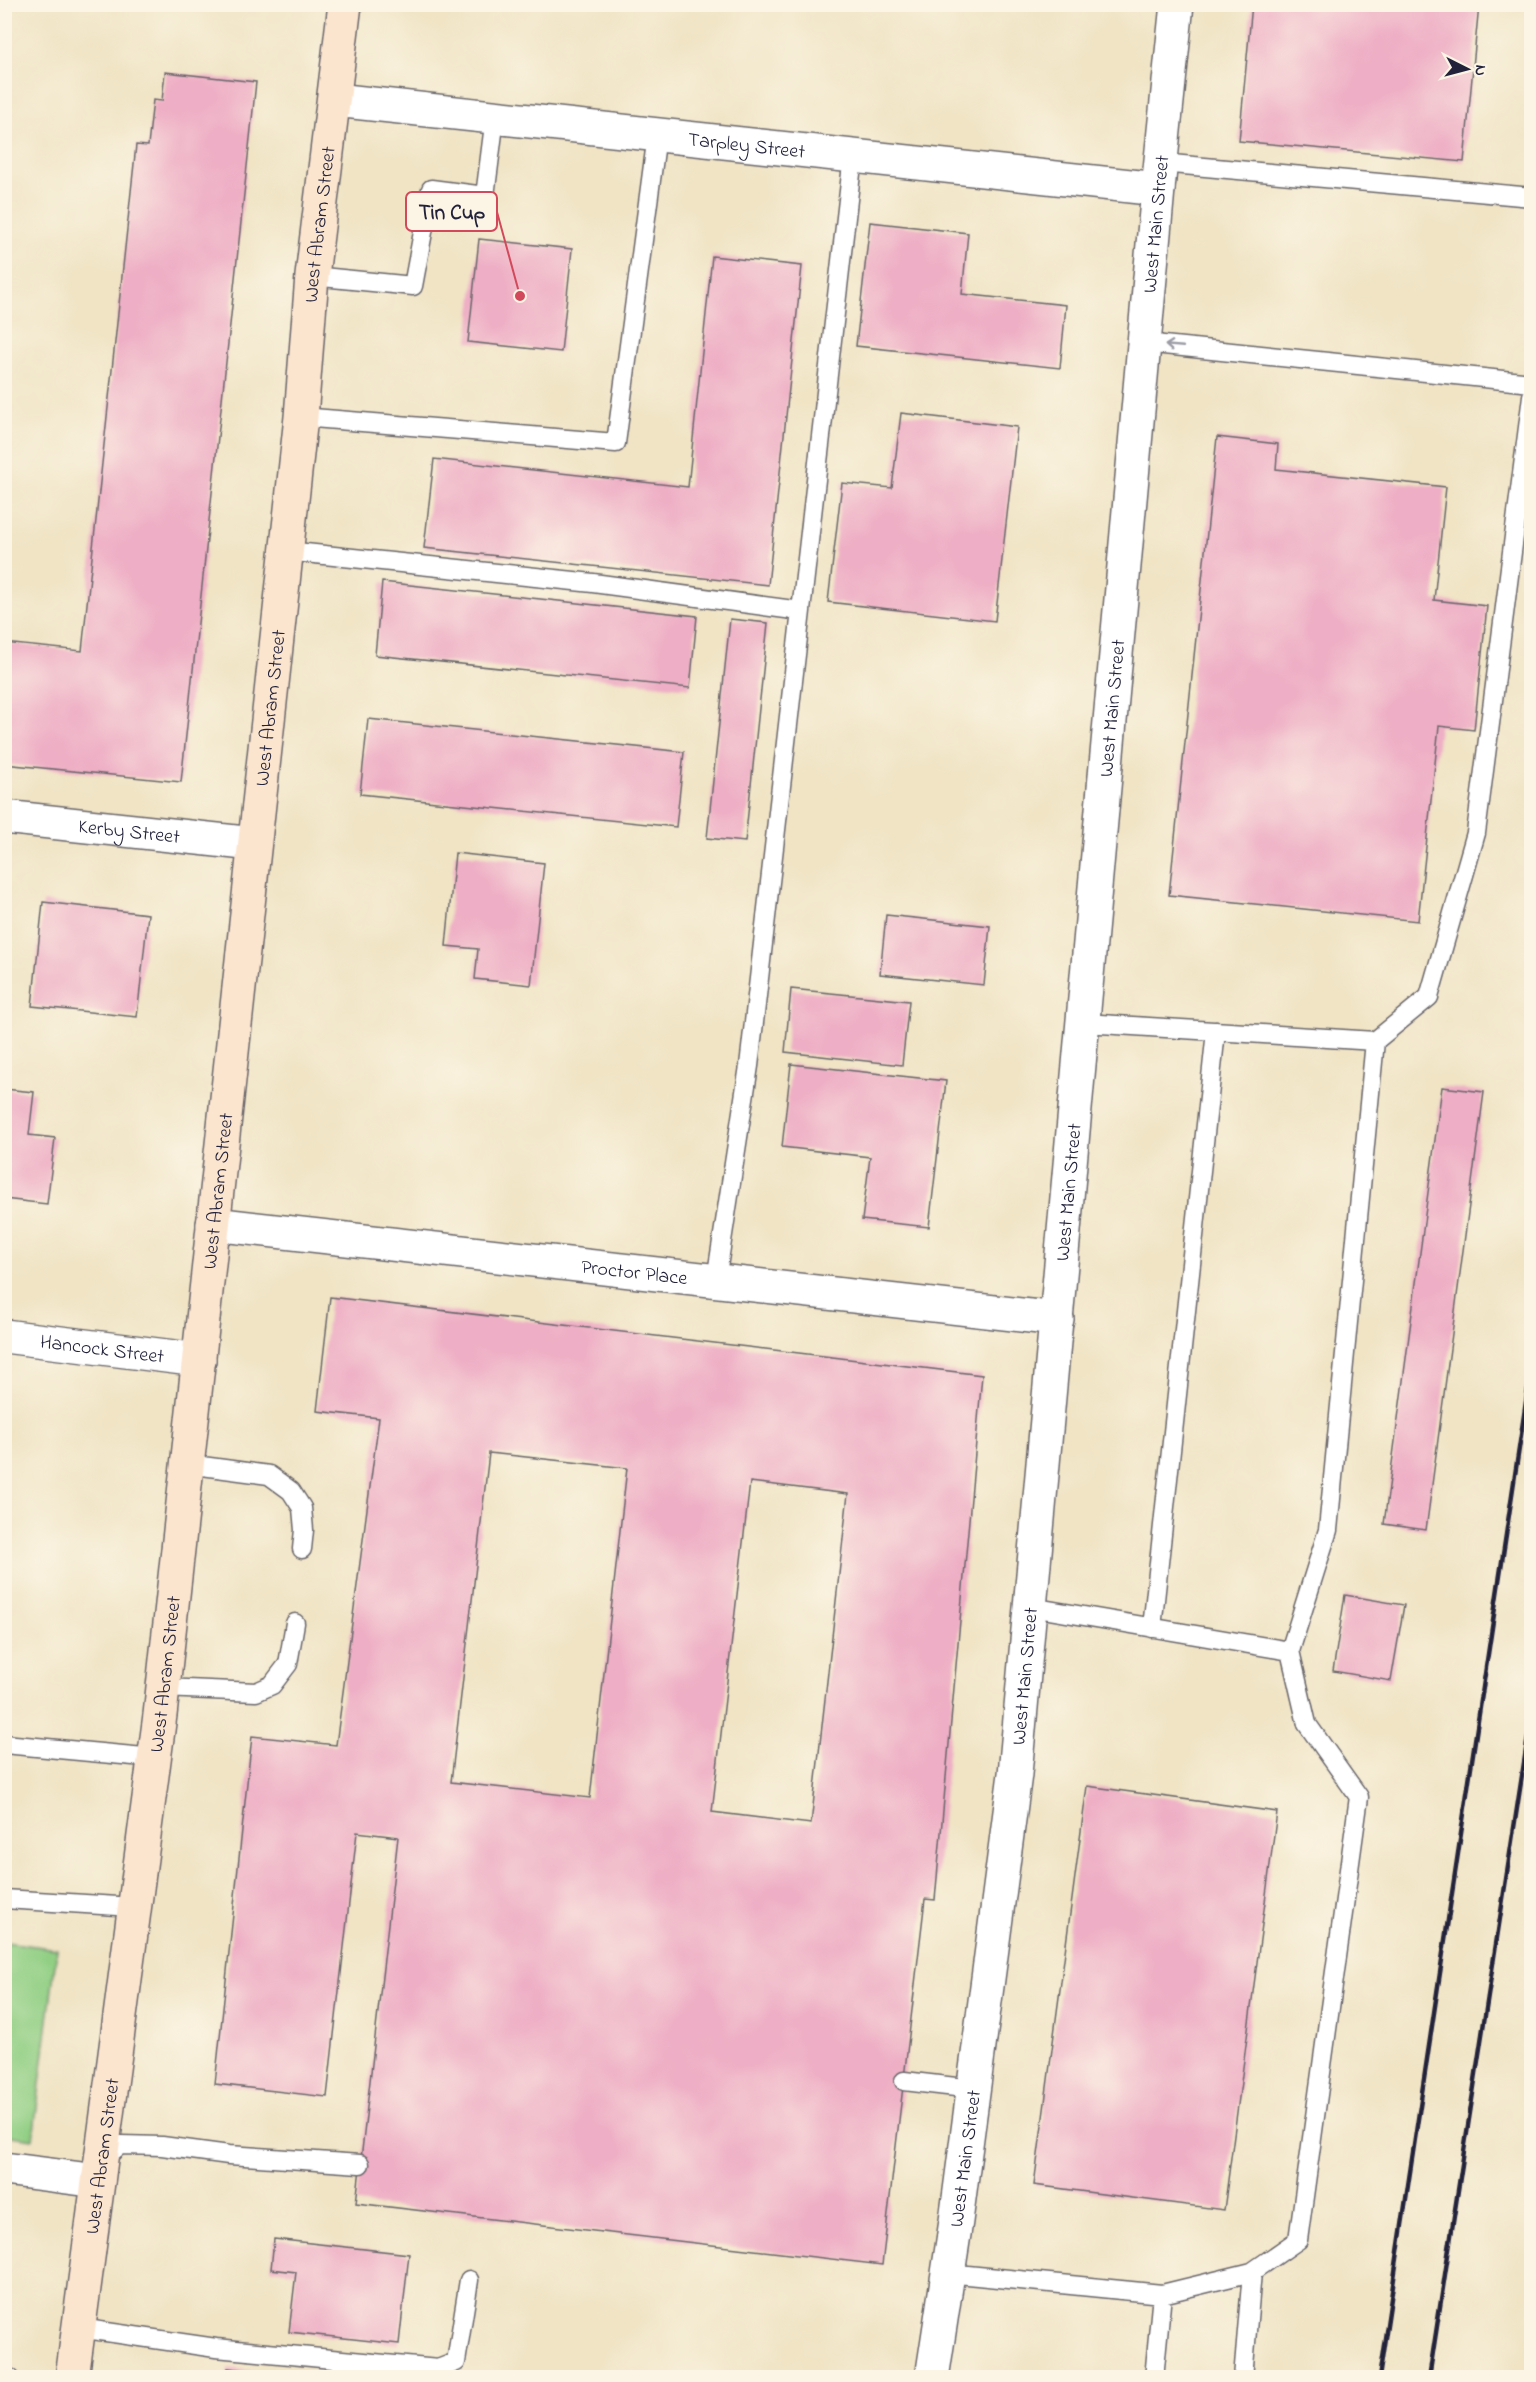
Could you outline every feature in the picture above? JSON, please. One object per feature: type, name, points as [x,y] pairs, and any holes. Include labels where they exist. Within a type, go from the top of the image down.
[{"type":"main road","name":"West Abram Street","points":[[72,2378],[155,1758],[301,417],[312,276],[345,4]]},
{"type":"street","name":"West Main Street","points":[[932,2378],[1015,1774],[1058,1319],[1159,176],[1177,4]]},
{"type":"street","name":"Tarpley Street","points":[[335,100],[853,156],[1159,176]]},
{"type":"street","name":"Kerby Street","points":[[4,817],[254,843]]},
{"type":"street","name":"Proctor Place","points":[[213,1224],[1058,1319]]},
{"type":"street","name":"Hancock Street","points":[[4,1336],[199,1360]]},
{"type":"street","points":[[4,2169],[98,2181]]},
{"type":"lane","points":[[312,276],[413,286],[431,189],[484,196],[495,117]]},
{"type":"lane","points":[[301,417],[616,443],[657,135]]},
{"type":"lane","points":[[716,1280],[749,1066],[853,156]]},
{"type":"lane","points":[[1159,176],[1532,197]]},
{"type":"lane","points":[[1144,343],[1532,382]]},
{"type":"lane","points":[[1084,1023],[1375,1041],[1429,997],[1476,833],[1532,396]]},
{"type":"lane","points":[[286,551],[593,583],[801,610]]},
{"type":"lane","points":[[1152,1628],[1216,1031]]},
{"type":"lane","points":[[947,2273],[1162,2294],[1252,2272],[1298,2240],[1359,1797],[1307,1724],[1290,1651],[1328,1530],[1375,1041]]},
{"type":"lane","points":[[187,1464],[269,1475],[277,1480],[291,1491],[302,1508],[304,1530],[302,1549]]},
{"type":"lane","points":[[1031,1607],[1290,1651]]},
{"type":"lane","points":[[163,1688],[256,1692],[272,1685],[288,1664],[295,1623]]},
{"type":"lane","points":[[4,1744],[155,1758]]},
{"type":"lane","points":[[4,1899],[134,1907]]},
{"type":"lane","points":[[904,2081],[973,2089]]},
{"type":"lane","points":[[98,2181],[104,2158],[120,2145],[162,2146],[229,2154],[360,2164]]},
{"type":"lane","points":[[1243,2378],[1252,2272]]},
{"type":"lane","points":[[79,2328],[216,2348],[438,2369],[456,2362],[469,2280]]},
{"type":"lane","points":[[1154,2378],[1162,2294]]},
{"type":"lane","points":[[4,2377],[10,2378]]},
{"type":"green space","points":[[5,1942],[57,1949],[33,2139],[5,2135]]},
{"type":"building","points":[[1252,4],[1479,4],[1464,162],[1239,141]]},
{"type":"building","points":[[165,72],[256,82],[181,782],[4,764],[4,643],[82,651],[136,145],[148,146],[153,100],[162,101]]},
{"type":"building","points":[[870,222],[968,233],[962,294],[1066,305],[1060,368],[856,346]]},
{"type":"building","points":[[479,239],[572,249],[561,352],[468,342]]},
{"type":"building","points":[[712,256],[802,266],[768,585],[424,548],[434,459],[688,487]]},
{"type":"building","points":[[901,413],[1017,427],[995,621],[828,602],[842,483],[892,488]]},
{"type":"building","points":[[1217,437],[1278,444],[1276,469],[1446,487],[1434,600],[1487,606],[1474,730],[1439,726],[1418,921],[1169,895]]},
{"type":"building","points":[[382,582],[697,616],[690,688],[375,655]]},
{"type":"building","points":[[730,619],[768,623],[745,842],[707,838]]},
{"type":"building","points":[[368,719],[684,752],[676,827],[360,794]]},
{"type":"building","points":[[455,853],[544,863],[531,985],[475,979],[478,949],[446,946]]},
{"type":"building","points":[[43,902],[148,914],[137,1017],[32,1006]]},
{"type":"building","points":[[886,915],[990,926],[984,985],[880,974]]},
{"type":"building","points":[[791,989],[909,1001],[902,1065],[785,1052]]},
{"type":"building","points":[[791,1064],[946,1081],[929,1227],[862,1220],[870,1157],[782,1147]]},
{"type":"building","points":[[1442,1087],[1484,1092],[1426,1530],[1384,1524]]},
{"type":"building","points":[[4,1089],[34,1092],[29,1135],[55,1138],[47,1204],[4,1199]]},
{"type":"building","points":[[330,1297],[982,1375],[935,1900],[925,1899],[882,2265],[356,2203],[398,1837],[357,1832],[327,2097],[215,2084],[252,1736],[336,1745],[379,1418],[317,1411]],"holes":[[[489,1453],[627,1468],[590,1798],[451,1782]],[[750,1482],[848,1494],[811,1824],[712,1812]]]},
{"type":"building","points":[[1345,1595],[1404,1605],[1391,1681],[1333,1671]]},
{"type":"building","points":[[1087,1786],[1277,1812],[1224,2210],[1034,2185]]},
{"type":"building","points":[[274,2239],[409,2254],[399,2344],[289,2332],[296,2272],[271,2269]]},
{"type":"building","points":[[228,2368],[296,2376],[296,2378],[227,2378]]},
{"type":"railway","points":[[1379,2378],[1532,1362]]},
{"type":"railway","points":[[1429,2378],[1532,1711]]},
{"type":"place","name":"Tin Cup","points":[[520,296]]}]
